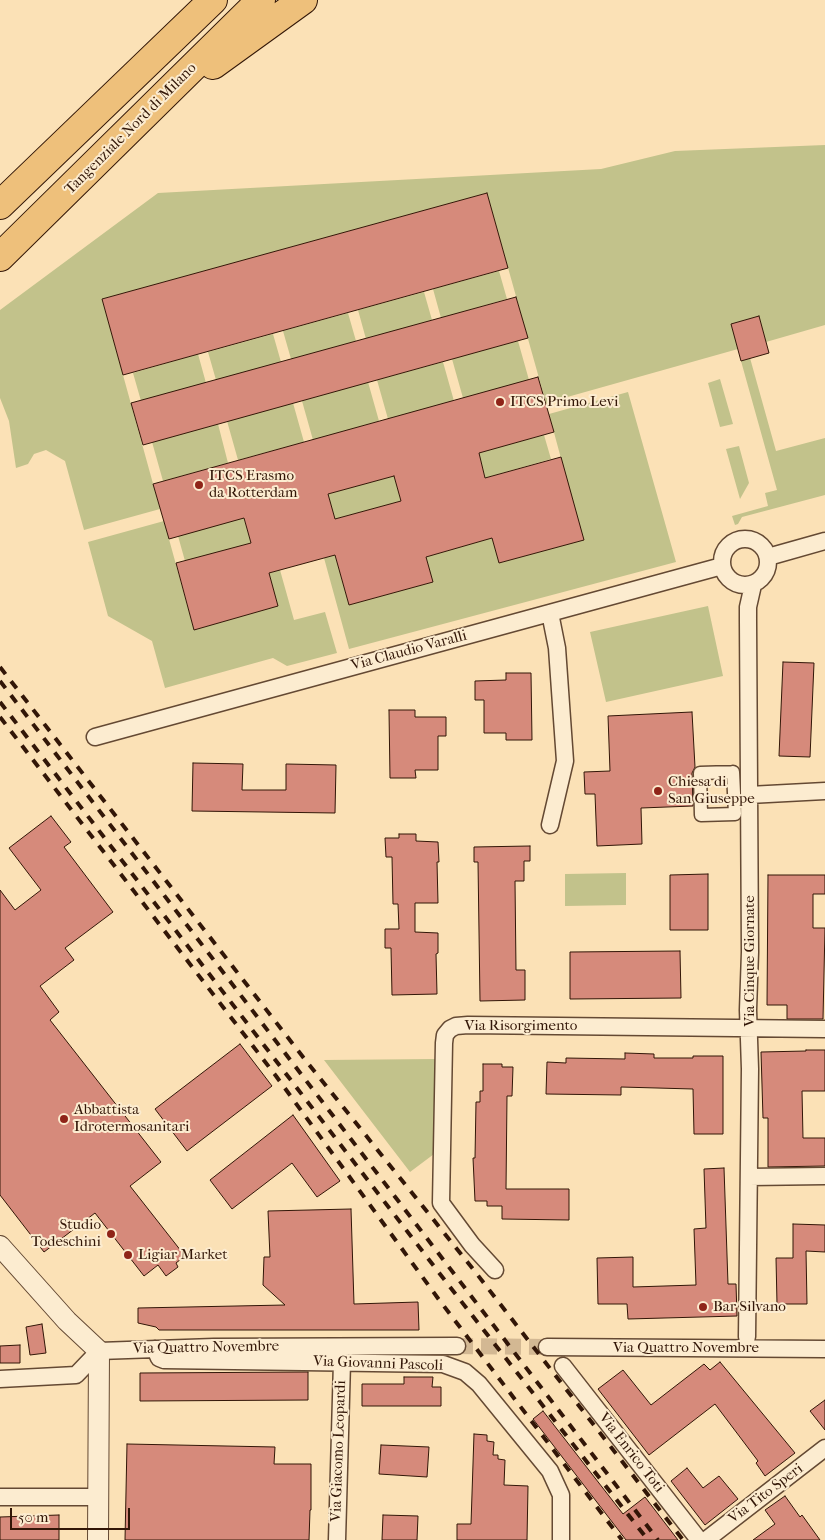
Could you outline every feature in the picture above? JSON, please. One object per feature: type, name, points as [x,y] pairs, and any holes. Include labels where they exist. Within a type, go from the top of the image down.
[{"type":"highway","points":[[0,205],[213,0]]},
{"type":"highway","name":"Tangenziale Nord di Milano","points":[[0,257],[261,0]]},
{"type":"highway","points":[[153,108],[302,0]]},
{"type":"street","points":[[743,539],[755,541],[761,545],[768,557],[766,574],[753,585],[736,584],[724,574],[722,566],[723,554],[734,542],[743,539]]},
{"type":"street","points":[[768,557],[825,541]]},
{"type":"street","name":"Via Claudio Varalli","points":[[95,737],[722,566]]},
{"type":"street","name":"Via Cinque Giornate","points":[[747,1337],[749,1177],[748,607],[753,585]]},
{"type":"street","points":[[550,613],[557,648],[565,761],[550,825]]},
{"type":"street","points":[[749,794],[825,791]]},
{"type":"street","name":"Via Risorgimento","points":[[495,1270],[472,1245],[441,1203],[444,1043],[445,1035],[450,1028],[468,1026],[825,1029]]},
{"type":"street","points":[[749,1177],[825,1176]]},
{"type":"street","points":[[0,1246],[67,1321],[99,1351],[98,1540]]},
{"type":"street","name":"Via Quattro Novembre","points":[[99,1351],[457,1346]]},
{"type":"street","name":"Via Quattro Novembre","points":[[547,1347],[825,1349]]},
{"type":"street","name":"Via Giovanni Pascoli","points":[[155,1349],[159,1358],[164,1360],[443,1364],[465,1372],[479,1384],[550,1471],[561,1495],[561,1540]]},
{"type":"street","points":[[0,1379],[76,1375],[99,1351]]},
{"type":"street","name":"Via Giacomo Leopardi","points":[[337,1540],[342,1362]]},
{"type":"street","name":"Via Enrico Toti","points":[[563,1366],[699,1540]]},
{"type":"street","name":"Via Tito Speri","points":[[706,1540],[822,1456]]},
{"type":"street","points":[[0,1497],[98,1497]]},
{"type":"green space","points":[[825,145],[825,325],[766,342],[759,316],[731,324],[738,349],[546,403],[487,193],[102,299],[160,509],[84,530],[65,461],[46,450],[34,454],[28,464],[16,468],[9,421],[0,398],[0,310],[158,193],[601,169],[675,151]]},
{"type":"green space","points":[[499,271],[507,299],[441,318],[433,289]]},
{"type":"green space","points":[[424,292],[432,320],[366,339],[358,310]]},
{"type":"green space","points":[[348,313],[356,341],[291,359],[283,331]]},
{"type":"green space","points":[[273,334],[281,362],[216,380],[208,352]]},
{"type":"green space","points":[[518,341],[529,380],[463,398],[452,359]]},
{"type":"green space","points":[[198,354],[206,383],[141,401],[133,373]]},
{"type":"green space","points":[[750,358],[776,451],[825,438],[825,495],[742,517],[738,524],[735,525],[732,516],[768,506],[765,493],[777,490],[741,361]]},
{"type":"green space","points":[[443,362],[454,401],[388,419],[377,380]]},
{"type":"green space","points":[[720,379],[733,424],[720,427],[708,383]]},
{"type":"green space","points":[[368,382],[379,421],[313,440],[302,401]]},
{"type":"green space","points":[[628,392],[676,562],[349,649],[324,558],[335,555],[349,605],[433,582],[426,557],[492,538],[499,563],[583,540],[549,414]]},
{"type":"green space","points":[[293,403],[304,442],[238,460],[227,421]]},
{"type":"green space","points":[[218,424],[228,463],[163,481],[152,442]]},
{"type":"green space","points":[[544,435],[551,459],[485,478],[477,447],[489,450]]},
{"type":"green space","points":[[739,446],[749,483],[740,499],[726,449]]},
{"type":"green space","points":[[394,476],[401,501],[335,519],[328,494]]},
{"type":"green space","points":[[242,512],[251,543],[185,561],[178,536]]},
{"type":"green space","points":[[164,521],[194,630],[278,606],[269,573],[280,570],[294,620],[325,612],[337,653],[287,666],[273,658],[165,688],[152,641],[108,616],[88,542]]},
{"type":"green space","points":[[708,606],[723,676],[606,702],[590,632]]},
{"type":"green space","points":[[626,873],[626,905],[565,906],[565,874]]},
{"type":"green space","points":[[436,1059],[434,1154],[410,1172],[324,1060]]},
{"type":"building","points":[[487,193],[508,268],[123,375],[102,299]]},
{"type":"building","points":[[516,297],[528,338],[143,445],[131,403]]},
{"type":"building","points":[[759,316],[769,353],[741,361],[731,324]]},
{"type":"building","points":[[538,377],[554,432],[479,453],[485,478],[561,457],[584,540],[499,563],[492,538],[426,557],[433,582],[349,605],[335,555],[269,573],[278,606],[194,630],[176,563],[251,543],[244,518],[169,539],[153,484]],"holes":[[[394,476],[401,501],[335,519],[328,494]]]},
{"type":"building","points":[[783,662],[814,663],[810,757],[779,756]]},
{"type":"building","points":[[506,673],[531,673],[532,740],[506,740],[506,733],[484,733],[484,700],[475,700],[475,681],[506,680]]},
{"type":"building","points":[[389,710],[415,710],[415,717],[446,717],[446,736],[438,736],[438,770],[415,770],[416,778],[390,778]]},
{"type":"building","points":[[692,712],[695,767],[692,773],[693,806],[641,808],[642,844],[597,846],[595,794],[585,794],[584,772],[610,771],[608,716]]},
{"type":"building","points":[[193,763],[243,764],[242,790],[286,790],[286,764],[336,765],[335,813],[192,811]]},
{"type":"building","points":[[51,816],[71,842],[64,847],[113,912],[65,948],[74,960],[40,986],[59,1012],[50,1020],[161,1162],[130,1186],[185,1256],[176,1263],[178,1267],[166,1276],[158,1265],[144,1276],[95,1213],[44,1252],[0,1195],[0,890],[15,910],[41,890],[9,848]]},
{"type":"building","points":[[399,834],[416,834],[416,841],[438,842],[438,903],[415,903],[415,932],[438,933],[438,953],[436,954],[437,994],[392,995],[391,948],[385,948],[385,929],[399,929],[398,904],[393,904],[392,857],[386,857],[385,838],[399,838]]},
{"type":"building","points":[[530,846],[530,861],[524,861],[524,881],[515,881],[516,970],[525,970],[525,1000],[480,1001],[478,862],[474,862],[474,847]]},
{"type":"building","points":[[708,874],[708,930],[670,930],[670,875]]},
{"type":"building","points":[[768,875],[825,875],[825,894],[813,894],[813,928],[825,928],[823,1019],[787,1019],[787,1005],[767,1005]]},
{"type":"building","points":[[680,951],[681,998],[570,999],[570,952]]},
{"type":"building","points":[[240,1044],[272,1086],[187,1151],[155,1109]]},
{"type":"building","points":[[825,1050],[825,1091],[802,1091],[803,1138],[825,1138],[825,1166],[768,1167],[768,1118],[763,1118],[761,1052]]},
{"type":"building","points":[[625,1053],[654,1054],[654,1058],[723,1056],[723,1134],[694,1134],[693,1089],[621,1087],[621,1095],[546,1094],[547,1062],[566,1063],[566,1058],[625,1059]]},
{"type":"building","points":[[483,1064],[502,1064],[502,1067],[513,1067],[512,1096],[507,1096],[506,1189],[569,1189],[569,1220],[502,1219],[502,1206],[487,1206],[487,1201],[475,1201],[473,1158],[475,1158],[476,1102],[480,1102],[480,1091],[483,1091]]},
{"type":"building","points":[[293,1115],[340,1181],[317,1197],[292,1163],[232,1209],[210,1180]]},
{"type":"building","points":[[724,1168],[728,1284],[736,1284],[737,1316],[628,1319],[627,1304],[598,1304],[597,1258],[633,1257],[633,1287],[696,1285],[694,1229],[706,1228],[704,1169]]},
{"type":"building","points":[[351,1209],[354,1304],[418,1302],[419,1330],[159,1330],[156,1327],[138,1323],[138,1308],[285,1305],[263,1285],[264,1257],[270,1257],[268,1211]]},
{"type":"building","points":[[793,1224],[825,1225],[825,1252],[806,1251],[807,1304],[777,1304],[776,1258],[793,1258]]},
{"type":"building","points":[[42,1324],[46,1353],[30,1355],[26,1327]]},
{"type":"building","points":[[20,1345],[20,1363],[0,1363],[0,1346]]},
{"type":"building","points":[[720,1362],[795,1453],[765,1476],[756,1463],[758,1461],[715,1404],[649,1455],[598,1389],[623,1370],[651,1405],[704,1364],[710,1370]]},
{"type":"building","points":[[308,1372],[308,1400],[140,1401],[140,1373]]},
{"type":"building","points":[[404,1377],[433,1377],[432,1387],[441,1387],[441,1406],[362,1406],[362,1384],[404,1384]]},
{"type":"building","points":[[825,1400],[825,1430],[810,1411]]},
{"type":"building","points":[[543,1411],[623,1514],[645,1497],[678,1540],[626,1540],[533,1419]]},
{"type":"building","points":[[474,1434],[487,1435],[487,1441],[494,1442],[493,1455],[498,1455],[498,1459],[505,1460],[504,1485],[528,1486],[527,1540],[457,1540],[457,1524],[471,1524]]},
{"type":"building","points":[[127,1444],[275,1447],[274,1464],[311,1464],[309,1540],[125,1540]]},
{"type":"building","points":[[381,1445],[429,1447],[427,1477],[379,1474]]},
{"type":"building","points":[[687,1468],[703,1488],[719,1476],[738,1499],[705,1525],[671,1481]]},
{"type":"building","points":[[785,1496],[820,1540],[753,1540],[775,1524],[765,1510]]},
{"type":"building","points":[[59,1515],[59,1540],[0,1540],[0,1517]]},
{"type":"building","points":[[383,1515],[418,1516],[417,1540],[382,1540]]},
{"type":"tunnel","points":[[457,1346],[547,1347]]},
{"type":"railway","points":[[0,667],[303,1057],[473,1269],[683,1540]]},
{"type":"railway","points":[[0,681],[658,1540]]},
{"type":"railway","points":[[0,702],[450,1287],[648,1540]]},
{"type":"railway","points":[[0,717],[276,1076],[437,1297],[622,1540]]},
{"type":"place","name":"ITCS Primo Levi","points":[[500,402]]},
{"type":"place","name":"ITCS Erasmo da Rotterdam","points":[[199,485]]},
{"type":"place","name":"Chiesa di San Giuseppe","points":[[658,791]]},
{"type":"place","name":"Abbattista Idrotermosanitari","points":[[64,1119]]},
{"type":"place","name":"Studio Todeschini","points":[[111,1234]]},
{"type":"place","name":"Ligiar Market","points":[[128,1255]]},
{"type":"place","name":"Bar Silvano","points":[[703,1307]]}]
